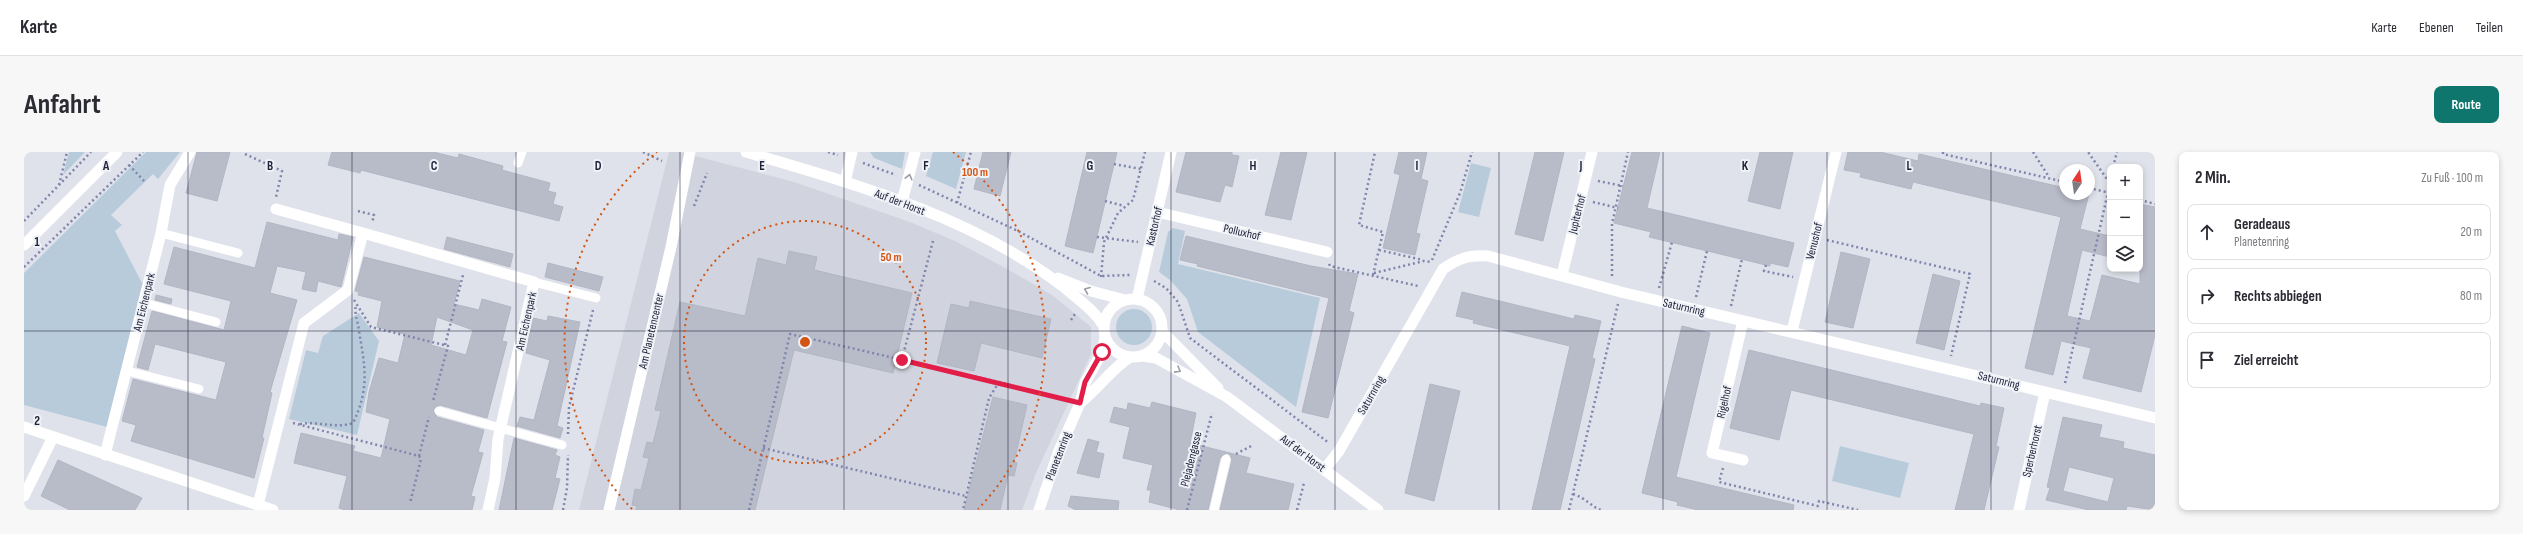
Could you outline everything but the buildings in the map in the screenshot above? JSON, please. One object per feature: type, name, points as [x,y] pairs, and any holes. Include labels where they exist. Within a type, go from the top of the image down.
[{"type":"street","points":[[24,245],[117,152]]},
{"type":"street","name":"Am Eichenpark","points":[[105,455],[161,233],[170,186],[190,152]]},
{"type":"street","name":"Am Planetencenter","points":[[609,510],[671,247],[690,152]]},
{"type":"street","name":"Auf der Horst","points":[[746,152],[845,182],[902,202],[962,228],[1046,274],[1091,291],[1125,300]]},
{"type":"street","points":[[845,182],[852,152]]},
{"type":"street","points":[[902,202],[915,152]]},
{"type":"street","name":"Kastorhof","points":[[1137,299],[1171,152]]},
{"type":"street","name":"Jupiterhof","points":[[1562,275],[1592,152]]},
{"type":"street","name":"Venushof","points":[[1792,331],[1836,152]]},
{"type":"street","name":"Am Eichenpark","points":[[276,208],[534,282],[501,428],[488,510]]},
{"type":"street","name":"Polluxhof","points":[[1157,212],[1327,252]]},
{"type":"street","points":[[24,427],[265,508],[280,420],[304,323],[348,290],[363,233]]},
{"type":"street","name":"Saturnring","points":[[1324,470],[1339,451],[1443,269],[1470,255],[1488,256],[1693,309],[1949,368],[2155,418]]},
{"type":"street","name":"Auf der Horst","points":[[1046,274],[1098,316],[1104,331]]},
{"type":"street","points":[[1137,299],[1156,310],[1161,320],[1162,331],[1159,342],[1152,351],[1142,356],[1130,358],[1119,354],[1110,347],[1104,331],[1107,315],[1114,306],[1125,300],[1137,299]]},
{"type":"street","name":"Rigelhof","points":[[1743,321],[1712,453],[1743,460]]},
{"type":"street","name":"Planetenring","points":[[1039,510],[1058,453],[1080,403],[1085,382],[1102,352],[1104,331]]},
{"type":"street","name":"Auf der Horst","points":[[1162,331],[1227,397]]},
{"type":"street","name":"Auf der Horst","points":[[1142,356],[1156,358],[1227,397],[1378,510]]},
{"type":"street","name":"Planetenring","points":[[1080,403],[1096,390],[1119,364],[1130,358]]},
{"type":"street","name":"Sperberhorst","points":[[2019,510],[2045,392]]},
{"type":"street","points":[[24,496],[53,437]]},
{"type":"lane","points":[[518,163],[522,152]]},
{"type":"lane","points":[[161,233],[238,254]]},
{"type":"lane","points":[[534,282],[596,298]]},
{"type":"lane","points":[[144,303],[216,322]]},
{"type":"lane","points":[[127,371],[199,389]]},
{"type":"lane","points":[[439,411],[501,428],[565,442]]},
{"type":"lane","points":[[1214,510],[1226,459]]},
{"type":"path","points":[[59,186],[67,152]]},
{"type":"path","points":[[24,221],[91,152]]},
{"type":"path","points":[[24,267],[143,152]]},
{"type":"path","points":[[643,152],[662,161]]},
{"type":"path","points":[[971,152],[957,202],[1018,231],[1101,276],[1128,275],[1142,277],[1166,288],[1178,302],[1190,338],[1339,451]]},
{"type":"path","points":[[1101,276],[1105,239],[1118,213],[1133,200],[1145,152]]},
{"type":"path","points":[[1374,274],[1383,232],[1359,225],[1375,152]]},
{"type":"path","points":[[1431,262],[1460,193],[1472,152]]},
{"type":"path","points":[[1944,152],[1943,154],[2059,180]]},
{"type":"path","points":[[2033,152],[2049,178]]},
{"type":"path","points":[[2088,152],[2107,179]]},
{"type":"path","points":[[2114,164],[2117,152]]},
{"type":"path","points":[[1569,510],[1616,290],[1614,208],[1629,153]]},
{"type":"path","points":[[245,154],[282,172],[274,206],[276,208]]},
{"type":"path","points":[[1114,164],[1141,169]]},
{"type":"path","points":[[129,165],[146,183]]},
{"type":"path","points":[[1586,178],[1623,186]]},
{"type":"path","points":[[2095,189],[2107,192]]},
{"type":"path","points":[[1581,200],[1618,208]]},
{"type":"path","points":[[2062,395],[2107,200]]},
{"type":"path","points":[[1105,201],[1125,206]]},
{"type":"path","points":[[2143,201],[2155,204]]},
{"type":"path","points":[[358,211],[374,215]]},
{"type":"path","points":[[1097,237],[1150,244]]},
{"type":"path","points":[[1815,238],[1970,274],[1949,368]]},
{"type":"path","points":[[902,360],[933,241]]},
{"type":"path","points":[[1656,300],[1672,242]]},
{"type":"path","points":[[1379,250],[1447,266]]},
{"type":"path","points":[[1693,309],[1707,251]]},
{"type":"path","points":[[1327,252],[1330,266],[1374,274],[1431,290]]},
{"type":"path","points":[[1728,317],[1742,259]]},
{"type":"path","points":[[1374,274],[1424,261]]},
{"type":"path","points":[[348,290],[371,327],[446,346],[466,263]]},
{"type":"path","points":[[1766,265],[1764,271],[1804,279]]},
{"type":"path","points":[[565,442],[569,408],[596,298]]},
{"type":"path","points":[[298,424],[315,422],[342,426],[353,423],[356,418],[362,398],[366,372],[354,314],[356,304]]},
{"type":"path","points":[[749,510],[790,334],[999,382],[1080,403]]},
{"type":"path","points":[[963,510],[989,398],[999,382]]},
{"type":"path","name":"Plejadengasse","points":[[1188,510],[1212,413]]},
{"type":"path","points":[[280,420],[419,456],[421,458],[410,503]]},
{"type":"path","points":[[1226,459],[1254,446]]},
{"type":"path","points":[[763,448],[966,496]]},
{"type":"path","points":[[562,510],[567,488],[568,453]]},
{"type":"path","points":[[1725,456],[1719,482],[1818,506],[1819,501],[1858,510]]},
{"type":"path","points":[[1297,510],[1304,483]]},
{"type":"path","points":[[1573,494],[1584,497],[1596,509],[1601,510]]},
{"type":"shaded area","points":[[69,152],[85,152],[63,175]]},
{"type":"shaded area","points":[[146,152],[180,152],[158,179],[153,174],[111,215],[122,225],[115,231],[142,283],[149,276],[107,427],[24,405],[24,273]]},
{"type":"shaded area","points":[[669,152],[680,152],[794,182],[910,222],[955,241],[1009,270],[1052,295],[1091,327],[1091,354],[1036,473],[1022,510],[579,510]]},
{"type":"shaded area","points":[[870,152],[905,152],[902,169],[874,158]]},
{"type":"shaded area","points":[[933,152],[966,152],[956,189],[926,176]]},
{"type":"shaded area","points":[[1471,163],[1491,168],[1479,217],[1458,212]]},
{"type":"shaded area","points":[[1173,228],[1185,231],[1178,264],[1320,298],[1296,407],[1198,332],[1187,299],[1170,280],[1159,272],[1168,232]]},
{"type":"shaded area","points":[[1134,309],[1147,314],[1152,327],[1147,340],[1134,345],[1121,340],[1116,327],[1121,314]]},
{"type":"shaded area","points":[[359,313],[379,341],[357,435],[289,419],[306,350],[318,353],[323,336]]},
{"type":"shaded area","points":[[1840,446],[1909,463],[1900,498],[1832,481]]},
{"type":"route","points":[[902,360],[999,382],[1080,403],[1085,382],[1102,352]]}]
